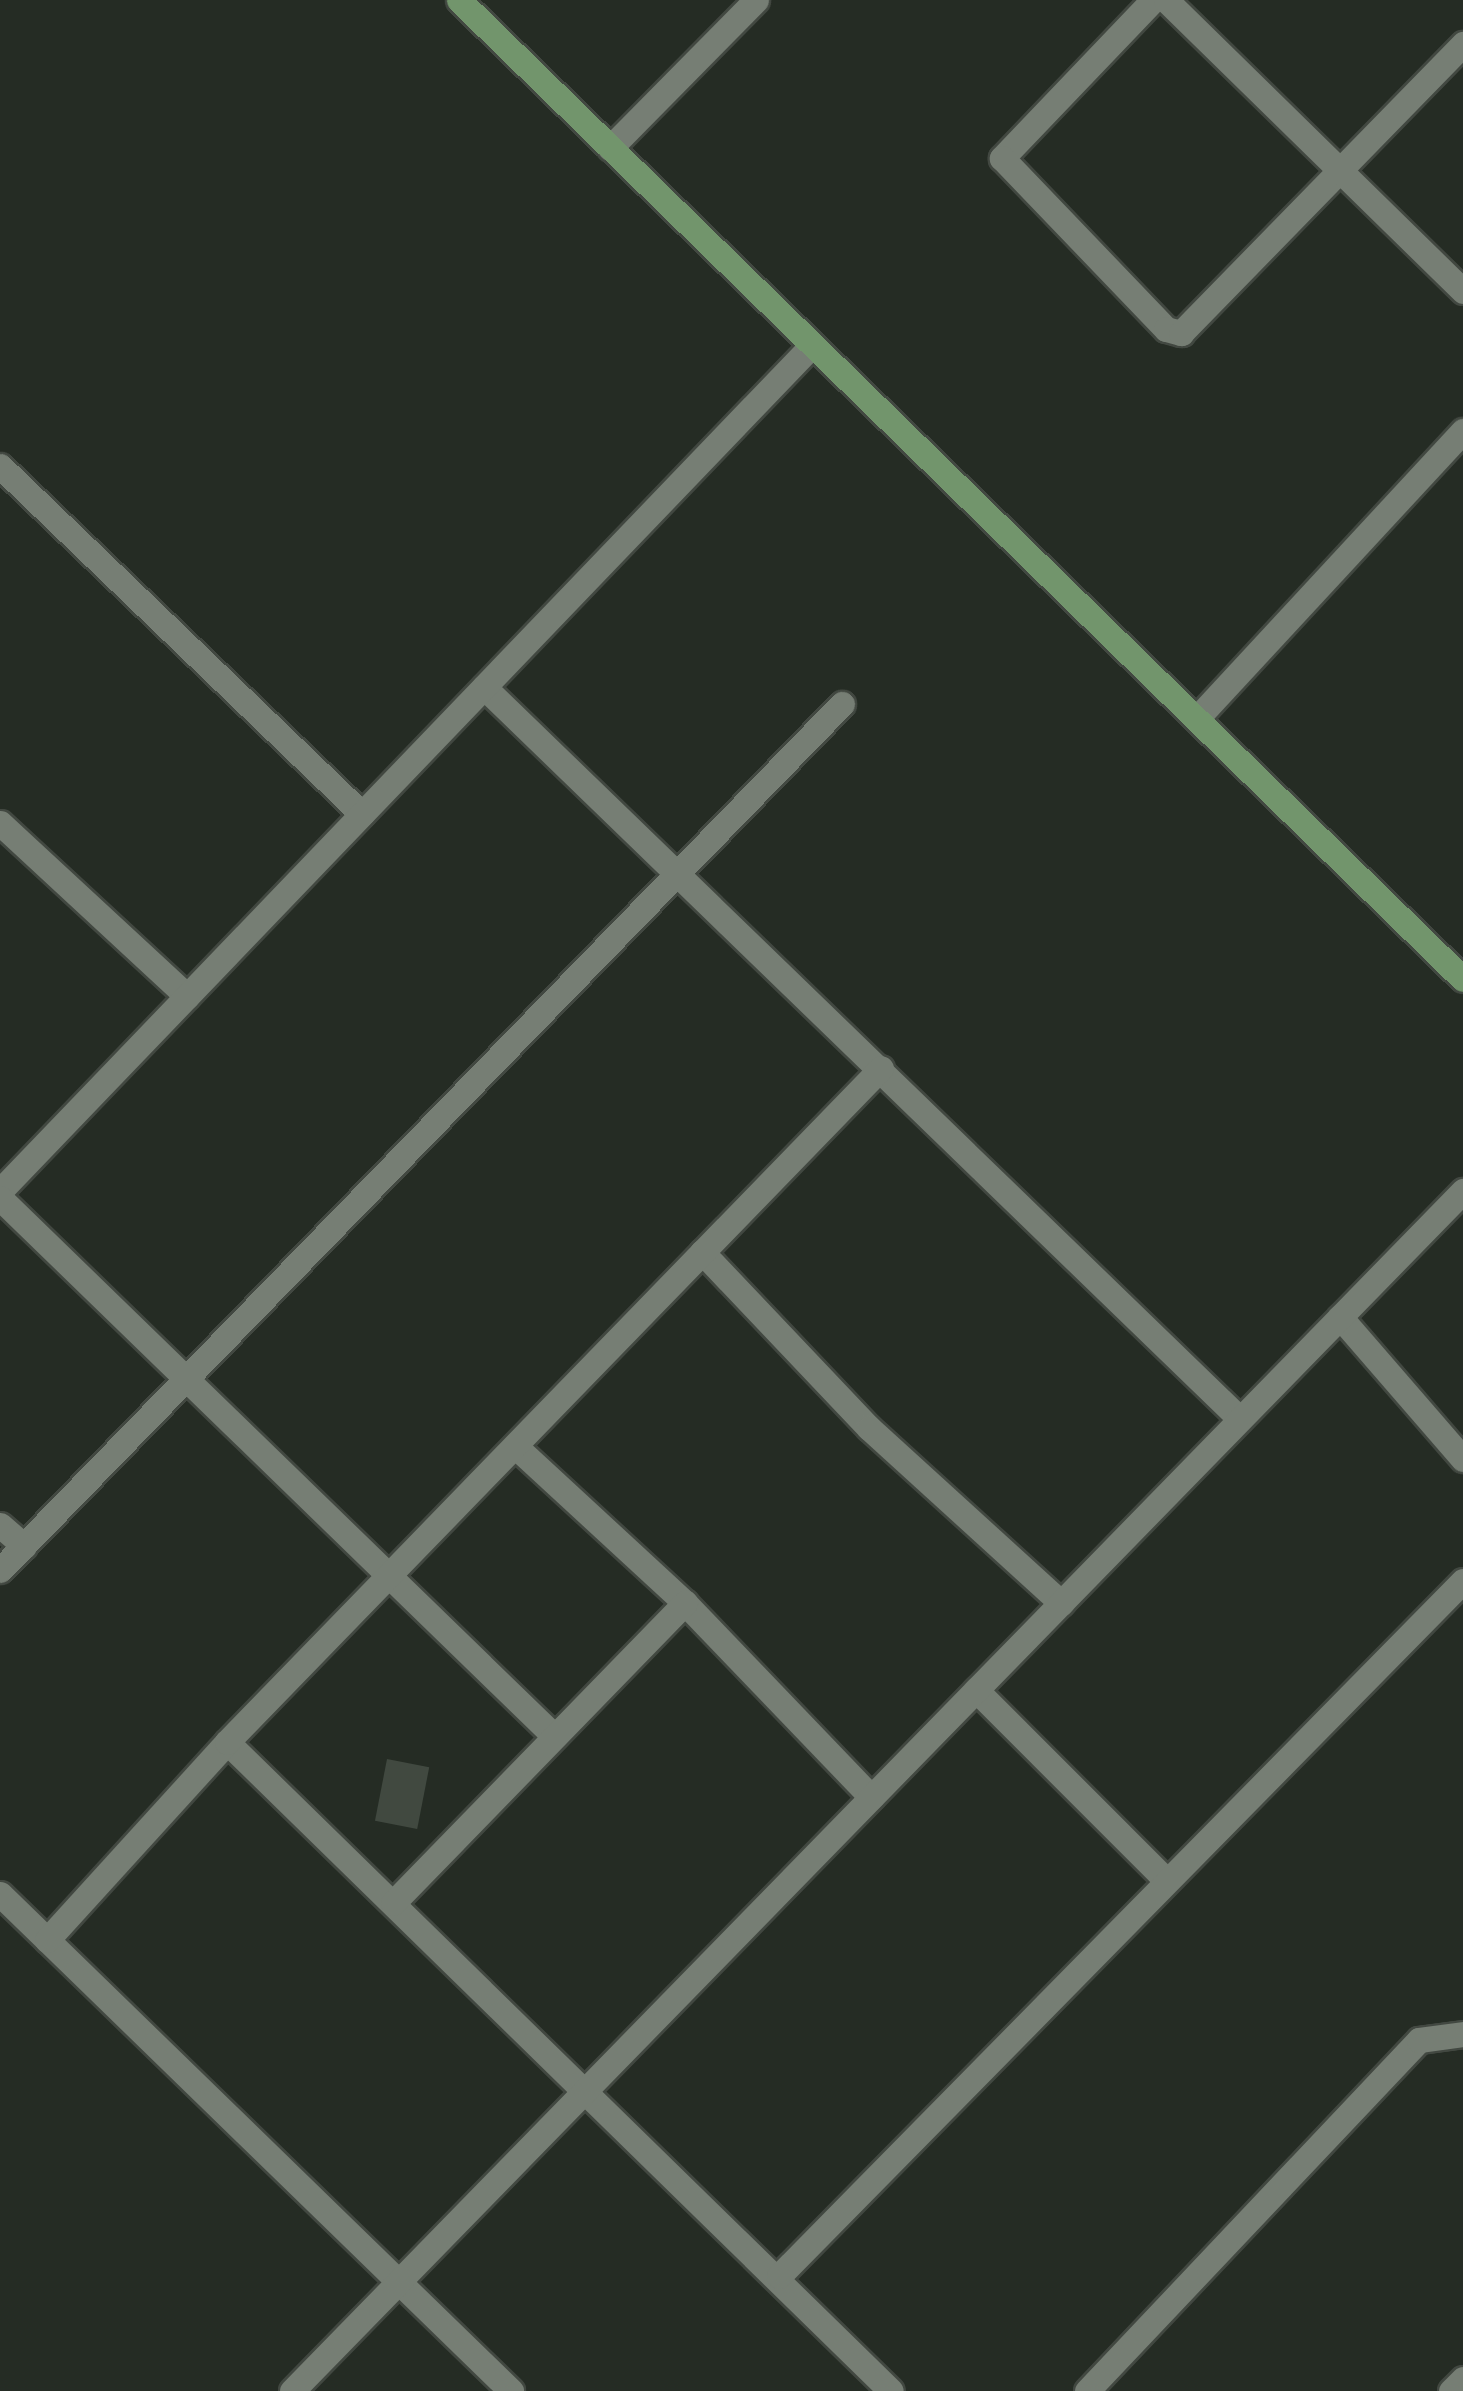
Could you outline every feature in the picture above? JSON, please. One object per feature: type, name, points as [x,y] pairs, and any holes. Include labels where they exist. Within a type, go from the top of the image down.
[{"type":"street","points":[[458,0],[1463,978]]},
{"type":"street","points":[[610,148],[756,0]]},
{"type":"street","points":[[1153,0],[1002,158],[1166,329],[1181,333],[1196,324],[1463,44]]},
{"type":"street","points":[[1166,0],[1463,290]]},
{"type":"street","points":[[554,1736],[0,1194],[812,345]]},
{"type":"street","points":[[1198,718],[1463,431]]},
{"type":"street","points":[[0,466],[362,814]]},
{"type":"street","points":[[484,687],[1240,1419]]},
{"type":"street","points":[[0,1570],[842,704]]},
{"type":"street","points":[[0,824],[187,996]]},
{"type":"street","points":[[48,1940],[228,1742],[881,1068]]},
{"type":"street","points":[[292,2391],[1463,1190]]},
{"type":"street","points":[[702,1252],[868,1428],[1061,1603]]},
{"type":"street","points":[[1340,1317],[1463,1458]]},
{"type":"street","points":[[515,1446],[684,1603],[872,1797]]},
{"type":"street","points":[[0,1524],[24,1546]]},
{"type":"street","points":[[779,2276],[1463,1581]]},
{"type":"street","points":[[393,1903],[684,1603]]},
{"type":"street","points":[[976,1690],[1166,1880]]},
{"type":"street","points":[[228,1742],[779,2276],[892,2391]]},
{"type":"street","points":[[0,1894],[510,2391]]},
{"type":"street","points":[[1087,2391],[1419,2040],[1463,2034]]},
{"type":"street","points":[[1451,2391],[1463,2379]]},
{"type":"building","points":[[387,1759],[429,1767],[417,1829],[375,1821]]}]
